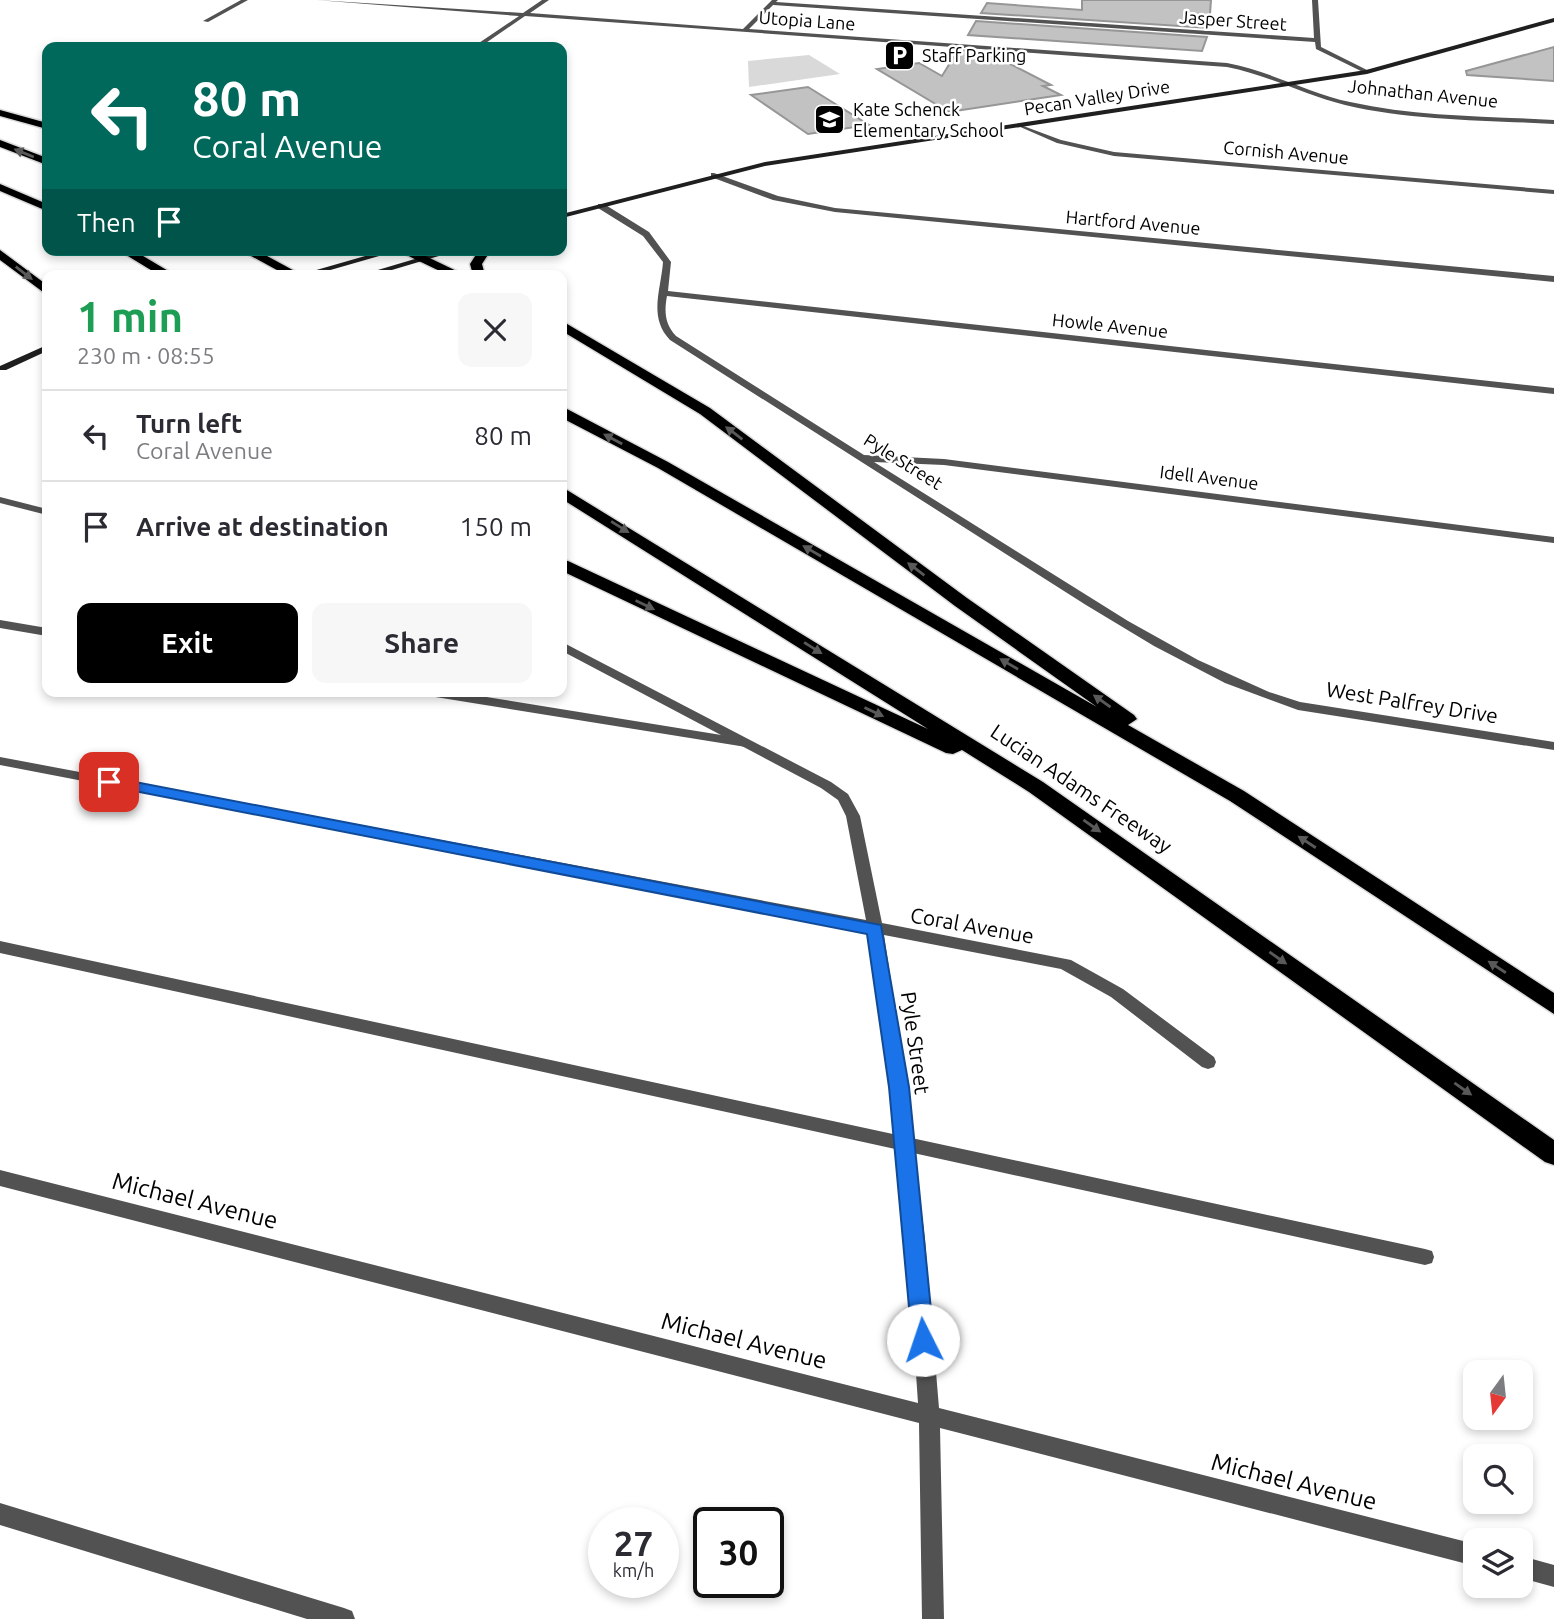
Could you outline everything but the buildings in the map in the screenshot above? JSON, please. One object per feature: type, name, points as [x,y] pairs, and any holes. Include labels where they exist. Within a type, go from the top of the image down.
[{"type":"highway","points":[[0,113],[42,125]]},
{"type":"highway","points":[[0,143],[42,160]]},
{"type":"highway","points":[[0,187],[42,206]]},
{"type":"highway","points":[[0,254],[42,287]]},
{"type":"highway","points":[[135,256],[160,270]]},
{"type":"highway","points":[[258,256],[286,270]]},
{"type":"highway","points":[[415,256],[447,270]]},
{"type":"highway","points":[[567,328],[705,411],[961,602],[1237,796],[1554,1004]]},
{"type":"highway","points":[[567,415],[663,465],[1237,796]]},
{"type":"highway","name":"Lucian Adams Freeway","points":[[567,495],[1036,787],[1554,1154]]},
{"type":"highway","points":[[567,567],[1036,787]]},
{"type":"main road","name":"Pecan Valley Drive","points":[[567,215],[714,175],[1367,72],[1554,20]]},
{"type":"main road","points":[[322,270],[374,256]]},
{"type":"main road","points":[[383,270],[433,256]]},
{"type":"main road","points":[[1,368],[42,350]]},
{"type":"main road","points":[[1,368],[42,359]]},
{"type":"street","points":[[205,21],[245,0]]},
{"type":"street","name":"Utopia Lane","points":[[320,0],[1218,64],[1254,70],[1291,84]]},
{"type":"street","points":[[484,42],[546,0]]},
{"type":"street","points":[[1315,0],[1315,40],[1322,51],[1367,72]]},
{"type":"street","points":[[744,31],[773,2]]},
{"type":"street","name":"Jasper Street","points":[[773,2],[1315,40]]},
{"type":"street","name":"Johnathan Avenue","points":[[1291,84],[1330,99],[1363,107],[1554,122]]},
{"type":"street","name":"Cornish Avenue","points":[[1020,125],[1059,142],[1114,155],[1554,192]]},
{"type":"street","name":"Hartford Avenue","points":[[714,175],[776,198],[835,210],[1554,279]]},
{"type":"street","name":"Pyle Street","points":[[601,206],[636,226],[658,246],[667,262],[661,319],[665,332],[1087,601],[1264,697]]},
{"type":"street","name":"Howle Avenue","points":[[663,293],[1554,391]]},
{"type":"street","name":"Idell Avenue","points":[[860,458],[944,462],[1554,540]]},
{"type":"street","points":[[0,500],[42,511]]},
{"type":"street","points":[[0,624],[42,631]]},
{"type":"street","name":"Pyle Street","points":[[567,649],[826,785],[843,797],[853,816],[875,929],[905,1146],[929,1415],[933,1619]]},
{"type":"street","points":[[460,697],[746,743]]},
{"type":"street","name":"West Palfrey Drive","points":[[1264,697],[1325,711],[1554,746]]},
{"type":"street","name":"Coral Avenue","points":[[0,761],[1065,964],[1117,993],[1208,1062]]},
{"type":"street","points":[[0,947],[1425,1257]]},
{"type":"street","name":"Michael Avenue","points":[[0,1178],[1463,1552]]},
{"type":"street","points":[[0,1514],[344,1619]]},
{"type":"street","points":[[1533,1570],[1554,1576]]},
{"type":"shaded area","points":[[809,55],[840,74],[749,87],[748,61]]},
{"type":"place","name":"Staff Parking","points":[[899,56]]},
{"type":"place","name":"Kate Schenck Elementary School","points":[[830,120]]},
{"type":"route","points":[[109,782],[875,929],[899,1087],[916,1240],[923,1340]]}]
